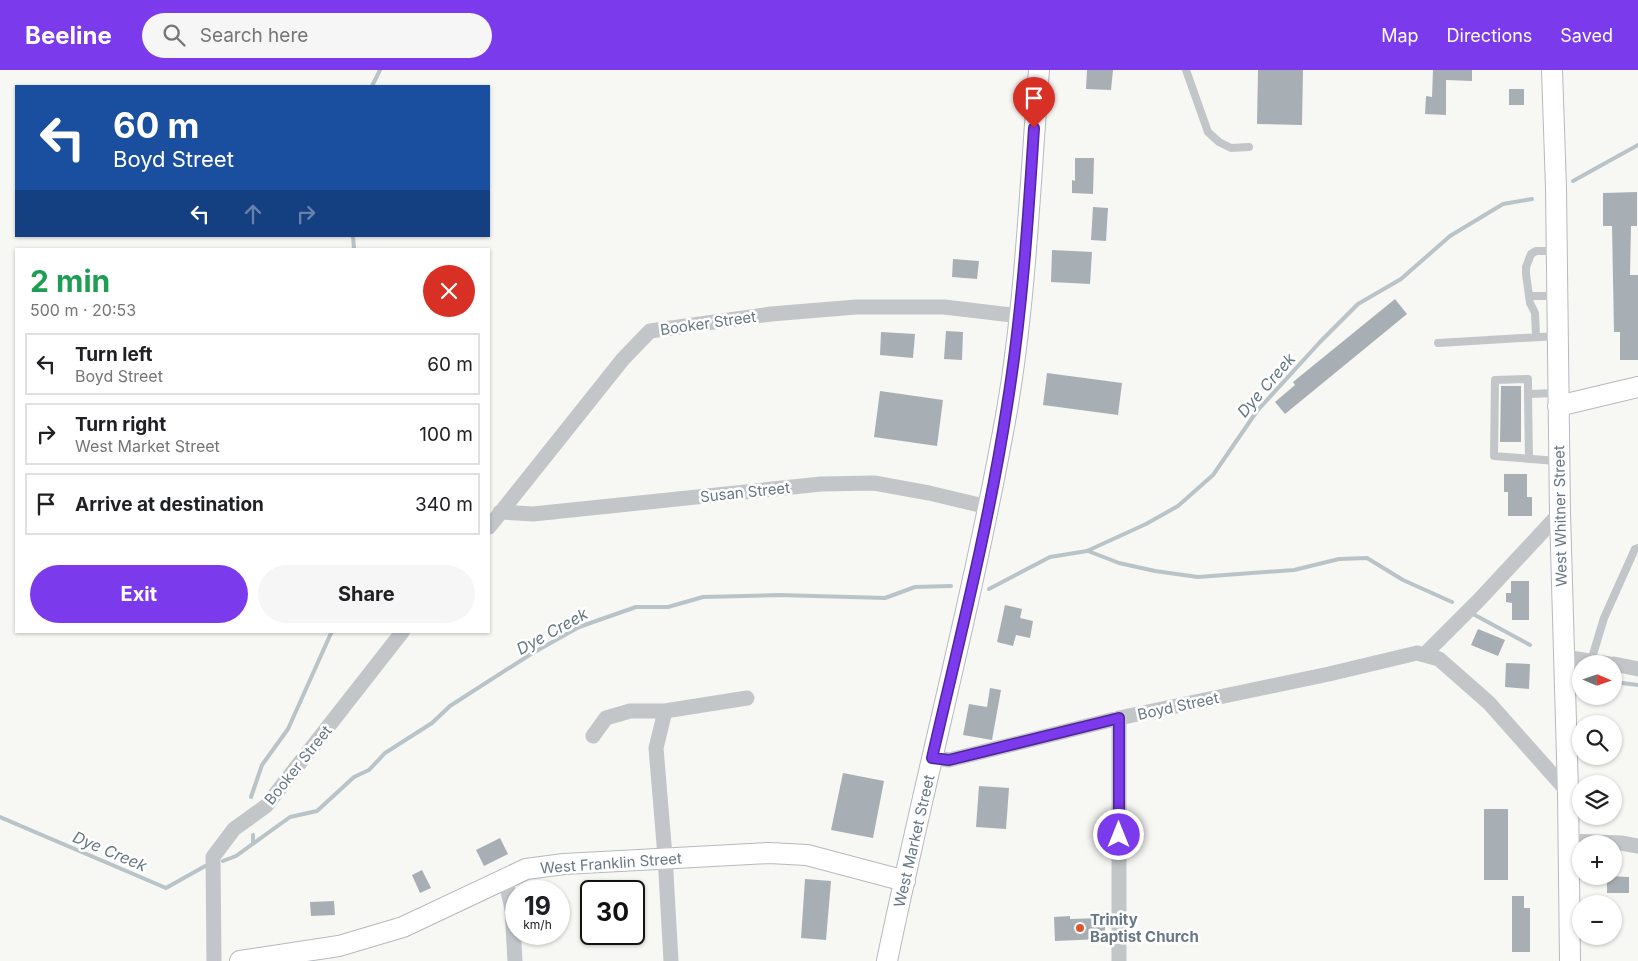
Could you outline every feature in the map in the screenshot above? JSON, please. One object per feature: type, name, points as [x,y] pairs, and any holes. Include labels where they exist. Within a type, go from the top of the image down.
[{"type":"street","name":"West Market Street","points":[[887,961],[988,507],[1007,407],[1020,316],[1039,70]]},
{"type":"street","name":"West Whitner Street","points":[[1552,70],[1570,961]]},
{"type":"street","name":"Booker Street","points":[[490,526],[623,359],[650,331],[770,314],[856,307],[944,308],[1020,316]]},
{"type":"street","points":[[1558,399],[1638,387]]},
{"type":"street","name":"Susan Street","points":[[500,512],[532,514],[821,484],[874,483],[929,493],[988,507]]},
{"type":"street","points":[[1424,655],[1479,600],[1560,513]]},
{"type":"street","name":"Booker Street","points":[[214,961],[213,857],[234,828],[266,806],[401,633]]},
{"type":"street","name":"Boyd Street","points":[[932,758],[949,760],[1119,718],[1329,674],[1417,653],[1439,659],[1489,703],[1568,792]]},
{"type":"street","points":[[1564,658],[1572,659]]},
{"type":"street","points":[[1622,666],[1638,669]]},
{"type":"street","points":[[593,736],[606,718],[630,711],[665,711],[747,698]]},
{"type":"street","points":[[665,711],[656,748],[671,961]]},
{"type":"street","points":[[1119,718],[1119,961]]},
{"type":"street","points":[[1569,841],[1621,843],[1638,846]]},
{"type":"street","name":"West Franklin Street","points":[[240,961],[339,946],[403,927],[526,869],[564,864],[769,853],[807,855],[904,881]]},
{"type":"street","points":[[505,878],[512,909],[515,961]]},
{"type":"lane","points":[[1186,70],[1208,132],[1219,142],[1231,148],[1250,147]]},
{"type":"lane","points":[[1536,337],[1535,313],[1530,304],[1526,268],[1531,254],[1536,250],[1556,251]]},
{"type":"lane","points":[[1529,296],[1556,296]]},
{"type":"lane","points":[[1438,342],[1557,336]]},
{"type":"lane","points":[[1529,458],[1525,419],[1528,379],[1494,380],[1496,404],[1494,456],[1559,461]]},
{"type":"lane","points":[[1526,400],[1558,399]]},
{"type":"lane","points":[[1592,655],[1604,618],[1635,549],[1638,548]]},
{"type":"building","points":[[1087,70],[1113,70],[1111,90],[1086,89]]},
{"type":"building","points":[[1258,70],[1303,70],[1302,125],[1257,124]]},
{"type":"building","points":[[1433,70],[1472,70],[1472,81],[1446,80],[1446,115],[1425,114],[1426,96],[1432,97]]},
{"type":"building","points":[[1509,89],[1524,89],[1524,105],[1509,105]]},
{"type":"building","points":[[1075,158],[1094,158],[1093,194],[1072,193],[1072,180],[1075,181]]},
{"type":"building","points":[[1637,192],[1637,226],[1631,226],[1630,275],[1638,275],[1638,360],[1620,360],[1620,332],[1614,332],[1612,226],[1603,226],[1603,193]]},
{"type":"building","points":[[1093,207],[1108,208],[1106,241],[1091,240]]},
{"type":"building","points":[[1052,250],[1092,252],[1090,284],[1051,282]]},
{"type":"building","points":[[953,259],[979,261],[977,279],[952,277]]},
{"type":"building","points":[[1395,299],[1407,314],[1285,414],[1275,402],[1295,385],[1293,382]]},
{"type":"building","points":[[946,331],[963,332],[962,360],[944,359]]},
{"type":"building","points":[[881,332],[915,334],[913,358],[880,355]]},
{"type":"building","points":[[1047,373],[1122,383],[1118,415],[1043,405]]},
{"type":"building","points":[[1501,386],[1521,386],[1521,442],[1500,442]]},
{"type":"building","points":[[880,391],[943,400],[937,446],[874,437]]},
{"type":"building","points":[[1504,474],[1527,474],[1527,497],[1532,497],[1532,516],[1508,516],[1508,492],[1504,492]]},
{"type":"building","points":[[1511,581],[1529,581],[1529,620],[1512,620],[1512,603],[1506,602],[1506,593],[1511,593]]},
{"type":"building","points":[[1005,605],[1022,609],[1020,618],[1033,621],[1030,638],[1016,635],[1013,646],[997,642]]},
{"type":"building","points":[[1478,629],[1505,640],[1498,656],[1471,645]]},
{"type":"building","points":[[1506,663],[1530,664],[1529,689],[1505,687]]},
{"type":"building","points":[[990,688],[1001,690],[992,740],[963,735],[969,704],[987,707]]},
{"type":"building","points":[[843,773],[884,781],[873,838],[831,830]]},
{"type":"building","points":[[979,786],[1009,788],[1006,829],[976,827]]},
{"type":"building","points":[[1484,809],[1508,809],[1508,880],[1484,880]]},
{"type":"building","points":[[500,838],[508,854],[484,866],[476,850]]},
{"type":"building","points":[[422,870],[431,888],[420,893],[412,875]]},
{"type":"building","points":[[1622,877],[1629,877],[1629,893],[1607,893],[1607,885],[1622,885]]},
{"type":"building","points":[[805,879],[831,881],[826,940],[801,938]]},
{"type":"building","points":[[1512,896],[1524,896],[1524,908],[1530,908],[1530,952],[1512,952]]},
{"type":"building","points":[[334,901],[335,915],[311,916],[310,902]]},
{"type":"building","name":"Trinity Baptist Church","points":[[1070,916],[1070,919],[1102,918],[1102,922],[1105,922],[1105,934],[1102,934],[1102,939],[1055,941],[1054,917]]},
{"type":"waterway","points":[[372,85],[380,70]]},
{"type":"waterway","name":"Dye Creek","points":[[1573,181],[1638,145]]},
{"type":"waterway","name":"Dye Creek","points":[[989,589],[1050,557],[1087,551],[1146,524],[1178,506],[1213,475],[1257,411],[1320,342],[1358,304],[1401,279],[1450,236],[1503,204],[1532,199]]},
{"type":"waterway","points":[[353,237],[354,248]]},
{"type":"waterway","points":[[1088,551],[1119,563],[1155,571],[1198,577],[1294,570],[1339,559],[1367,558],[1403,580],[1452,602]]},
{"type":"waterway","name":"Dye Creek","points":[[223,861],[236,856],[290,817],[317,811],[354,777],[369,770],[385,753],[432,723],[450,706],[531,654],[579,627],[636,607],[668,607],[703,597],[779,595],[885,598],[915,587],[951,586]]},
{"type":"waterway","points":[[1473,614],[1530,645]]},
{"type":"waterway","points":[[251,797],[262,765],[288,729],[331,633]]},
{"type":"waterway","points":[[1622,683],[1638,685]]},
{"type":"waterway","name":"Dye Creek","points":[[0,817],[166,888],[207,865]]},
{"type":"waterway","name":"Dye Creek","points":[[253,835],[253,843]]},
{"type":"place","name":"Trinity Baptist Church","points":[[1080,928]]},
{"type":"route","points":[[1034,128],[1020,316],[1007,407],[988,507],[932,758],[949,760],[1119,718],[1119,835]]}]
